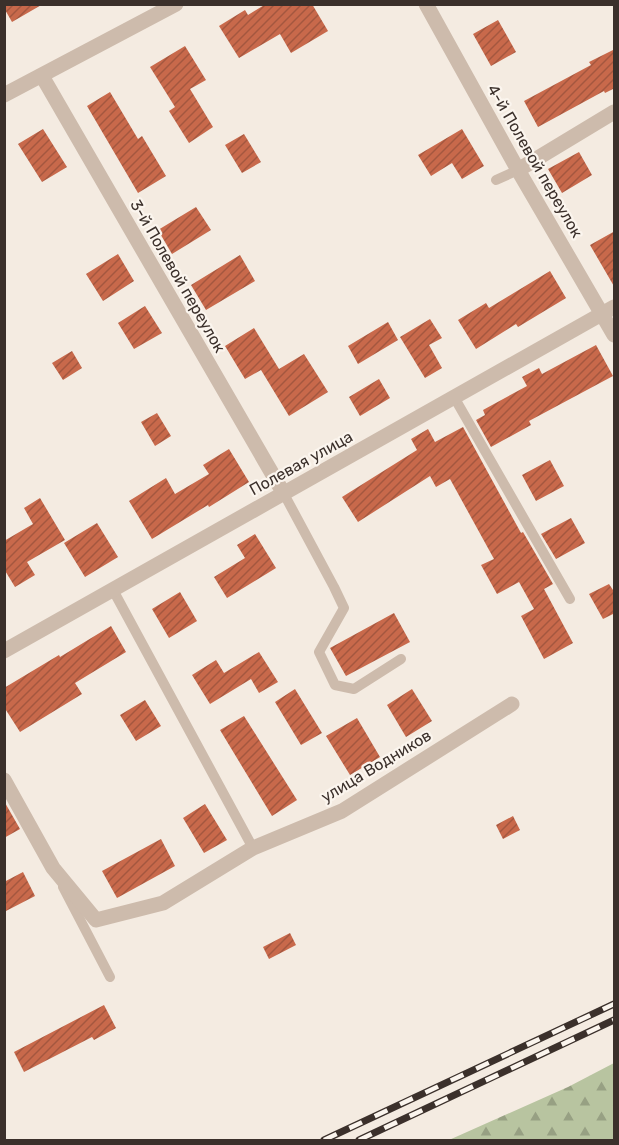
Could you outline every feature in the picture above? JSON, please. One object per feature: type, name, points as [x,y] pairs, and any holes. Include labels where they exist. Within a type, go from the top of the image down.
[{"type":"street","points":[[4,95],[176,4]]},
{"type":"street","name":"4-й Полевой переулок","points":[[426,4],[518,170],[608,310],[615,335]]},
{"type":"street","name":"3-й Полевой переулок","points":[[42,76],[284,494]]},
{"type":"street","points":[[518,170],[615,112]]},
{"type":"street","name":"Полевая улица","points":[[4,651],[608,310]]},
{"type":"street","name":"улица Водников","points":[[52,868],[96,920],[163,903],[253,848],[342,811],[512,704]]},
{"type":"street","points":[[4,780],[52,868]]},
{"type":"lane","points":[[496,180],[518,170]]},
{"type":"lane","points":[[454,397],[570,599]]},
{"type":"lane","points":[[284,494],[344,608],[319,652],[335,685],[354,689],[401,659]]},
{"type":"lane","points":[[112,590],[253,848]]},
{"type":"lane","points":[[52,868],[110,977]]},
{"type":"green space","points":[[614,1063],[614,1140],[449,1140],[568,1087]]},
{"type":"building","points":[[4,4],[43,4],[12,22]]},
{"type":"building","points":[[266,4],[312,4],[328,31],[291,53],[280,34],[239,58],[219,26],[245,10],[248,15]]},
{"type":"building","points":[[498,20],[516,52],[491,66],[473,34]]},
{"type":"building","points":[[185,46],[206,80],[190,89],[213,127],[189,143],[169,111],[175,107],[150,67]]},
{"type":"building","points":[[615,49],[615,88],[605,93],[604,91],[538,127],[524,101],[591,65],[589,62]]},
{"type":"building","points":[[110,92],[138,139],[142,136],[166,176],[138,193],[87,106]]},
{"type":"building","points":[[43,129],[67,167],[42,182],[18,144]]},
{"type":"building","points":[[462,129],[484,166],[462,179],[452,163],[431,176],[418,155]]},
{"type":"building","points":[[244,134],[261,162],[242,173],[225,145]]},
{"type":"building","points":[[579,152],[592,175],[562,193],[548,169]]},
{"type":"building","points":[[196,207],[211,230],[172,254],[158,230]]},
{"type":"building","points":[[615,231],[615,288],[590,245]]},
{"type":"building","points":[[118,254],[134,281],[103,301],[86,274]]},
{"type":"building","points":[[240,255],[255,281],[206,310],[191,285]]},
{"type":"building","points":[[550,271],[566,298],[518,327],[516,324],[476,349],[458,320],[486,303],[489,308]]},
{"type":"building","points":[[145,306],[162,333],[134,349],[118,323]]},
{"type":"building","points":[[430,319],[442,338],[429,345],[442,368],[425,378],[400,337]]},
{"type":"building","points":[[388,322],[398,340],[358,364],[348,346]]},
{"type":"building","points":[[254,328],[279,369],[304,354],[328,392],[289,416],[261,370],[245,379],[225,346]]},
{"type":"building","points":[[596,345],[613,376],[529,421],[531,425],[491,447],[476,420],[485,415],[483,410],[527,386],[522,377],[539,368],[542,374]]},
{"type":"building","points":[[72,351],[82,368],[63,380],[52,363]]},
{"type":"building","points":[[379,379],[390,398],[360,416],[349,397]]},
{"type":"building","points":[[157,413],[171,436],[155,446],[141,422]]},
{"type":"building","points":[[463,427],[521,533],[523,532],[553,584],[544,589],[573,643],[544,659],[521,616],[534,609],[519,582],[497,594],[481,565],[494,559],[450,479],[436,487],[430,476],[358,522],[342,497],[417,450],[411,439],[428,429],[435,442]]},
{"type":"building","points":[[229,449],[249,482],[152,539],[129,501],[166,478],[175,494],[209,474],[203,465]]},
{"type":"building","points":[[550,460],[564,486],[536,501],[522,475]]},
{"type":"building","points":[[40,498],[65,540],[27,562],[35,575],[15,587],[4,569],[4,541],[33,524],[24,508]]},
{"type":"building","points":[[571,518],[585,543],[556,559],[541,534]]},
{"type":"building","points":[[97,523],[118,557],[85,577],[64,543]]},
{"type":"building","points":[[255,534],[276,568],[227,598],[214,577],[245,558],[237,545]]},
{"type":"building","points":[[609,584],[615,593],[615,613],[603,619],[589,594]]},
{"type":"building","points":[[180,592],[197,621],[169,638],[152,609]]},
{"type":"building","points":[[394,613],[410,642],[346,676],[330,648]]},
{"type":"building","points":[[111,626],[126,652],[75,683],[82,694],[20,732],[4,707],[4,688]]},
{"type":"building","points":[[259,652],[278,682],[259,693],[251,679],[210,704],[192,675],[216,660],[224,673]]},
{"type":"building","points":[[295,689],[322,733],[301,745],[275,702]]},
{"type":"building","points":[[412,689],[432,721],[406,737],[387,705]]},
{"type":"building","points":[[145,700],[161,726],[136,741],[120,715]]},
{"type":"building","points":[[244,716],[297,800],[272,816],[220,730]]},
{"type":"building","points":[[357,718],[380,757],[350,775],[326,736]]},
{"type":"building","points":[[4,801],[20,829],[4,838]]},
{"type":"building","points":[[205,804],[227,840],[204,853],[183,818]]},
{"type":"building","points":[[513,816],[520,830],[503,839],[496,825]]},
{"type":"building","points":[[161,839],[175,866],[117,898],[102,871]]},
{"type":"building","points":[[23,872],[35,896],[4,912],[4,882]]},
{"type":"building","points":[[290,933],[296,945],[269,959],[263,947]]},
{"type":"building","points":[[104,1005],[116,1028],[94,1040],[92,1037],[24,1072],[14,1052]]},
{"type":"railway","points":[[324,1140],[614,1004]]},
{"type":"railway","points":[[359,1140],[614,1020]]}]
